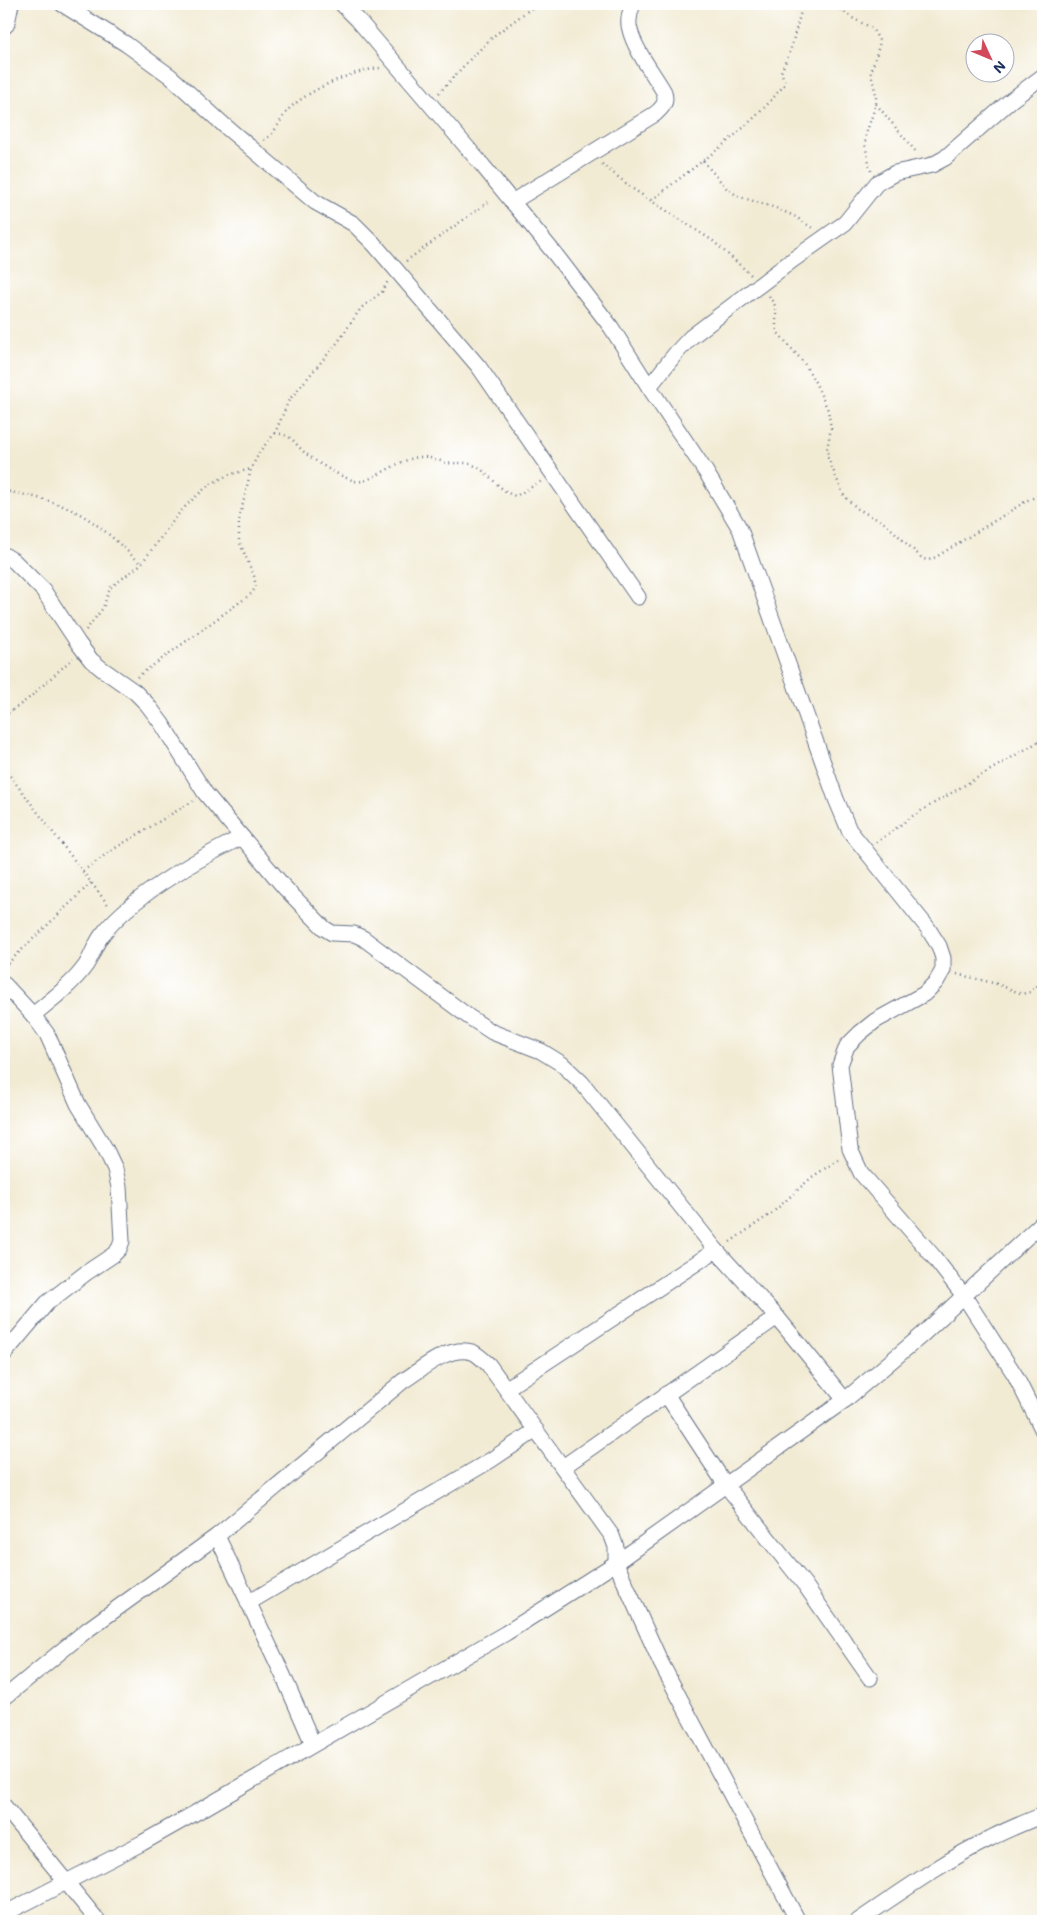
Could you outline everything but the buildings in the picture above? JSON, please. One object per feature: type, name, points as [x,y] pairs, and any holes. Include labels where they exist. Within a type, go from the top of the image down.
[{"type":"street","points":[[4,23],[8,4]]},
{"type":"street","points":[[62,4],[126,44],[170,76],[250,148],[315,202],[354,224],[396,268],[479,367],[638,597]]},
{"type":"street","points":[[342,4],[358,20],[508,197],[611,327],[706,472],[740,530],[836,799],[849,830],[927,928],[939,946],[942,958],[943,970],[936,982],[924,994],[875,1021],[860,1032],[847,1046],[840,1065],[850,1149],[861,1173],[933,1256],[964,1296],[1015,1375],[1043,1431]]},
{"type":"street","points":[[508,197],[591,155],[663,107],[666,100],[664,92],[629,29],[629,16],[634,4]]},
{"type":"street","points":[[649,387],[691,337],[845,222],[878,184],[895,173],[928,166],[944,158],[1010,101],[1043,76]]},
{"type":"street","points":[[4,555],[14,561],[43,590],[80,646],[102,669],[147,704],[162,724],[205,794],[265,867],[324,928],[332,932],[354,934],[363,938],[492,1032],[541,1051],[562,1064],[582,1084],[716,1250],[777,1317],[845,1400]]},
{"type":"street","points":[[33,1015],[72,981],[85,966],[102,935],[118,918],[147,894],[198,860],[242,837]]},
{"type":"street","points":[[4,984],[33,1015],[47,1034],[78,1104],[106,1150],[115,1169],[119,1187],[122,1241],[119,1249],[113,1255],[47,1303],[4,1354]]},
{"type":"street","points":[[4,1914],[142,1843],[506,1633],[616,1563],[845,1400],[922,1336],[1043,1222]]},
{"type":"street","points":[[506,1388],[716,1250]]},
{"type":"street","points":[[563,1467],[777,1317]]},
{"type":"street","points":[[4,1698],[87,1630],[217,1536],[403,1381],[435,1360],[458,1351],[473,1352],[488,1364],[612,1536],[616,1547],[616,1563],[661,1663],[798,1921]]},
{"type":"street","points":[[666,1394],[725,1484],[805,1585],[870,1678]]},
{"type":"street","points":[[248,1603],[491,1460],[536,1430]]},
{"type":"street","points":[[217,1536],[282,1672],[312,1744]]},
{"type":"street","points":[[4,1806],[98,1921]]},
{"type":"street","points":[[858,1921],[991,1837],[1043,1815]]},
{"type":"path","points":[[430,104],[472,56],[495,35],[537,4]]},
{"type":"path","points":[[652,200],[728,142],[753,120],[784,86],[785,82],[781,72],[790,52],[804,4]]},
{"type":"path","points":[[832,4],[854,19],[872,28],[878,35],[880,42],[871,73],[876,104],[866,134],[865,145],[872,171],[878,184]]},
{"type":"path","points":[[250,148],[274,132],[291,107],[317,90],[355,72],[397,66]]},
{"type":"path","points":[[876,104],[928,166]]},
{"type":"path","points":[[591,155],[633,188],[713,241],[760,284],[776,307],[776,328],[779,334],[804,363],[828,410],[831,428],[827,449],[828,458],[844,496],[858,509],[886,524],[922,559],[929,560],[936,557],[1028,500],[1043,494]]},
{"type":"path","points":[[703,161],[728,190],[740,197],[776,208],[826,237]]},
{"type":"path","points":[[126,686],[251,594],[256,586],[254,576],[239,541],[239,521],[251,469],[260,451],[275,433],[289,400],[338,342],[361,308],[382,292],[396,268],[474,211],[508,197]]},
{"type":"path","points":[[275,433],[289,436],[314,459],[341,475],[361,482],[397,464],[424,457],[473,465],[488,475],[503,489],[516,496],[526,492],[553,474]]},
{"type":"path","points":[[4,716],[28,699],[80,646],[103,608],[110,588],[141,564],[180,512],[209,485],[228,475],[251,469]]},
{"type":"path","points":[[4,491],[26,494],[73,511],[94,523],[141,564]]},
{"type":"path","points":[[865,851],[914,815],[1043,739]]},
{"type":"path","points":[[4,768],[118,918]]},
{"type":"path","points":[[82,871],[112,850],[205,794]]},
{"type":"path","points":[[4,967],[92,883]]},
{"type":"path","points":[[943,970],[997,984],[1022,994],[1030,992],[1043,980]]},
{"type":"path","points":[[716,1250],[772,1213],[812,1177],[840,1159],[850,1149]]}]
